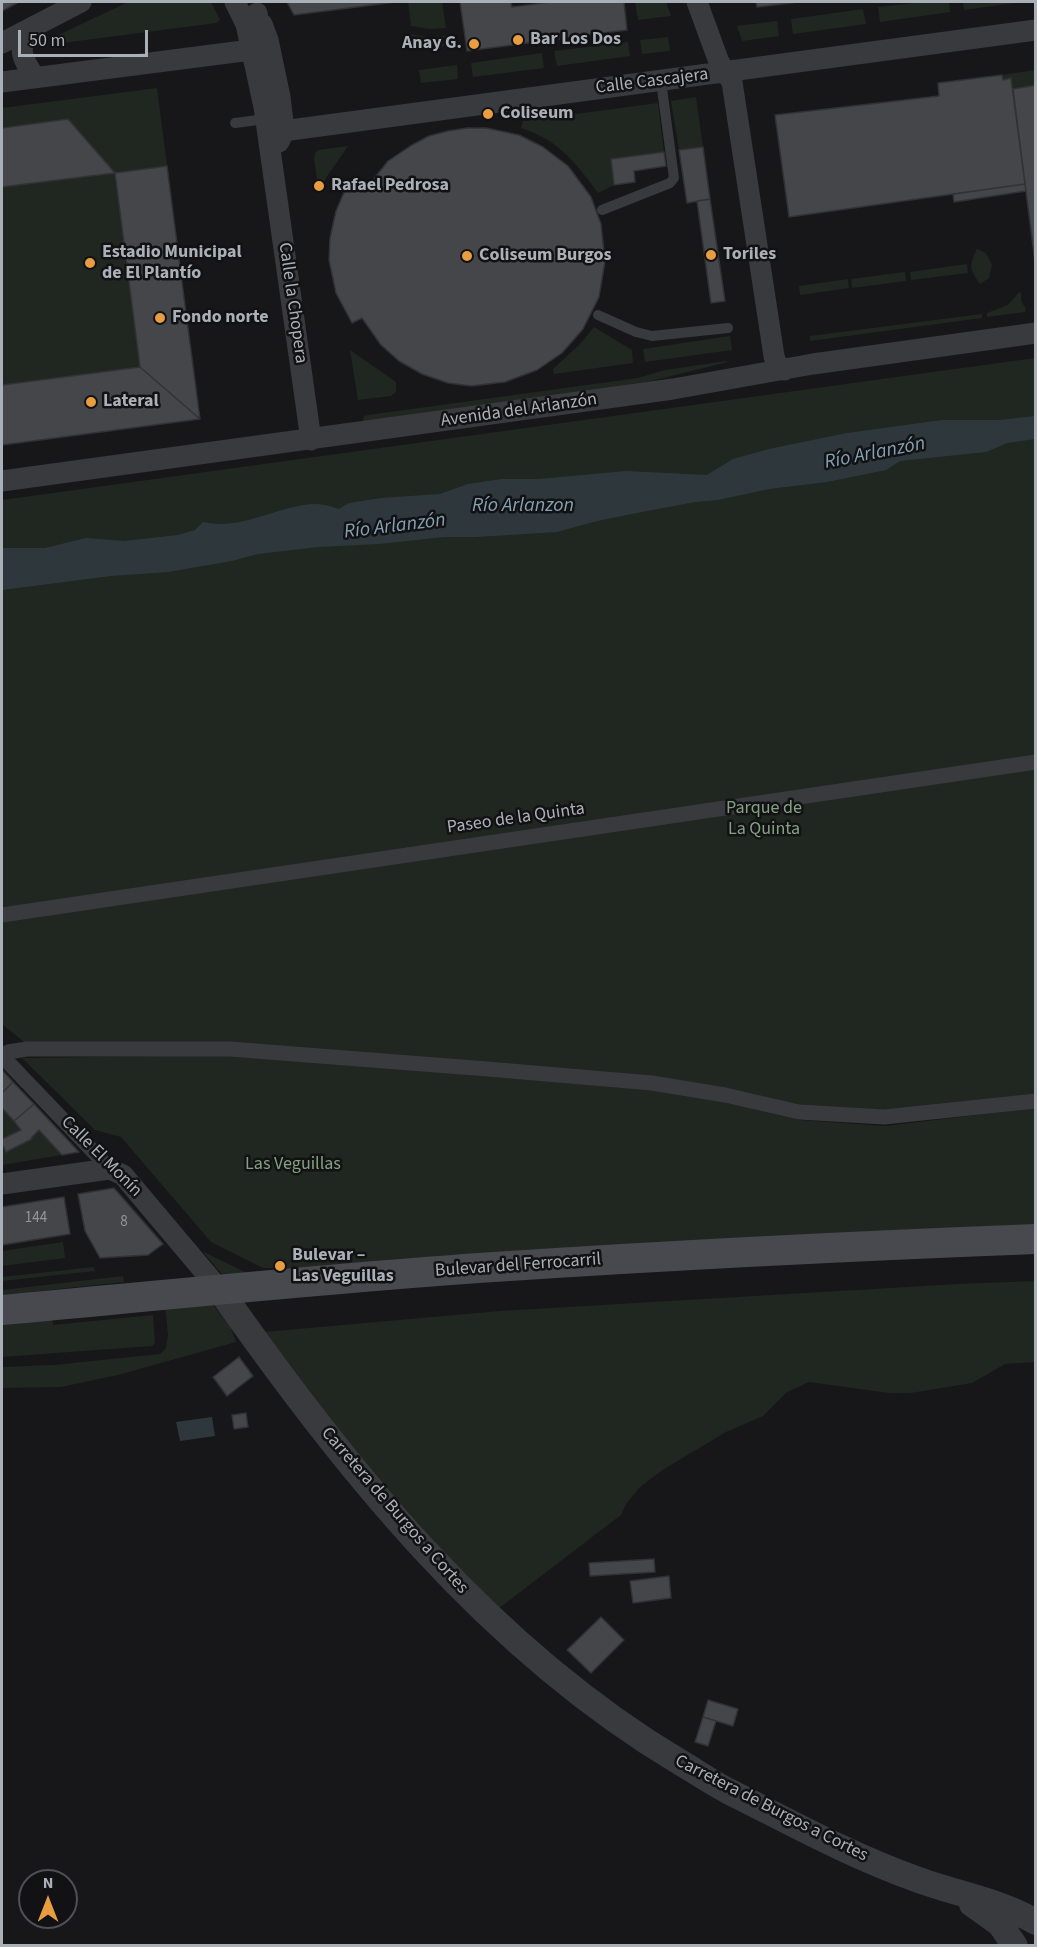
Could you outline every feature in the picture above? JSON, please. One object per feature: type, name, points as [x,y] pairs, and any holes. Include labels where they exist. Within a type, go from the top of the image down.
[{"type":"main road","name":"Bulevar del Ferrocarril","points":[[2,1310],[219,1289],[493,1267],[854,1246],[1035,1239]]},
{"type":"street","points":[[2,43],[80,2]]},
{"type":"street","points":[[235,2],[246,24],[272,127]]},
{"type":"street","points":[[697,2],[719,62],[732,82],[779,363],[813,364],[1035,333]]},
{"type":"street","points":[[2,82],[251,50],[258,41],[260,29],[254,8]]},
{"type":"street","name":"Calle la Chopera","points":[[254,8],[268,39],[280,97],[272,127],[276,150],[272,166],[311,440]]},
{"type":"street","points":[[35,76],[23,59],[21,49],[28,34],[36,26]]},
{"type":"street","name":"Calle Cascajera","points":[[272,127],[725,73],[1035,30]]},
{"type":"street","name":"Avenida del Arlanzón","points":[[2,481],[673,389],[694,381],[779,363]]},
{"type":"street","name":"Paseo de la Quinta","points":[[2,915],[1035,762]]},
{"type":"street","points":[[2,1056],[8,1052],[27,1049],[230,1049],[651,1083],[725,1095],[800,1112],[884,1117],[1035,1101]]},
{"type":"street","name":"Calle El Monín","points":[[2,1056],[110,1169],[123,1175],[219,1289]]},
{"type":"street","points":[[2,1184],[110,1169]]},
{"type":"street","name":"Carretera de Burgos a Cortes","points":[[219,1289],[327,1437],[400,1524],[476,1604],[573,1689],[642,1739],[725,1789],[879,1864],[918,1880],[989,1901],[1035,1922]]},
{"type":"street","name":"Carretera de Burgos a Cortes","points":[[946,1888],[987,1913],[1000,1924],[1015,1946]]},
{"type":"lane","points":[[602,210],[670,183],[674,178],[661,81]]},
{"type":"lane","points":[[234,123],[272,127]]},
{"type":"lane","points":[[598,315],[636,332],[652,336],[728,327]]},
{"type":"green space","points":[[128,2],[211,2],[220,20],[216,23],[55,44],[52,38]]},
{"type":"green space","points":[[408,2],[442,2],[446,28],[430,29],[411,26]]},
{"type":"green space","points":[[635,2],[666,2],[671,16],[638,20]]},
{"type":"green space","points":[[949,2],[950,12],[880,22],[878,7]]},
{"type":"green space","points":[[963,2],[1015,2],[1015,3],[964,10]]},
{"type":"green space","points":[[863,9],[866,24],[793,34],[791,19]]},
{"type":"green space","points":[[777,21],[779,36],[742,41],[737,26]]},
{"type":"green space","points":[[409,34],[429,37],[453,35],[455,45],[410,49]]},
{"type":"green space","points":[[668,37],[670,51],[642,54],[640,40]]},
{"type":"green space","points":[[628,42],[630,56],[557,66],[554,51]]},
{"type":"green space","points":[[542,53],[544,68],[473,77],[471,63]]},
{"type":"green space","points":[[457,65],[458,79],[421,83],[419,70]]},
{"type":"green space","points":[[1035,70],[1035,85],[1013,89],[1011,79],[1003,80],[1002,75]]},
{"type":"green space","name":"Estadio Municipal de El Plantío","points":[[157,88],[200,419],[2,445],[2,108]]},
{"type":"green space","points":[[696,97],[703,147],[679,150],[671,101]]},
{"type":"green space","points":[[658,103],[664,152],[611,159],[614,185],[598,193],[566,154],[546,139],[521,128],[523,121]]},
{"type":"green space","points":[[348,146],[326,178],[319,194],[315,153],[318,150]]},
{"type":"green space","points":[[977,249],[986,253],[992,265],[989,278],[980,284],[971,267]]},
{"type":"green space","points":[[967,264],[968,273],[911,280],[910,272]]},
{"type":"green space","points":[[905,272],[906,281],[852,288],[851,279]]},
{"type":"green space","points":[[848,279],[849,288],[800,295],[799,286]]},
{"type":"green space","points":[[1019,292],[1026,309],[1025,312],[987,317],[987,313],[1008,305]]},
{"type":"green space","points":[[982,314],[982,318],[810,341],[810,336]]},
{"type":"green space","points":[[594,327],[632,350],[633,363],[554,374],[553,369],[581,343]]},
{"type":"green space","points":[[730,336],[732,350],[645,362],[643,349]]},
{"type":"green space","points":[[350,350],[396,382],[396,392],[391,396],[358,400]]},
{"type":"green space","name":"Parque de La Quinta","points":[[1035,358],[1035,1094],[883,1110],[801,1106],[726,1089],[24,1042],[2,1024],[2,500]]},
{"type":"green space","points":[[728,362],[651,381],[369,423],[363,420],[364,416],[368,415],[638,378],[665,370]]},
{"type":"green space","name":"Las Veguillas","points":[[230,1055],[652,1090],[724,1102],[800,1120],[885,1126],[1035,1108],[1035,1228],[326,1271],[263,1268],[211,1242],[121,1137],[95,1130],[22,1058]]},
{"type":"green space","points":[[2,1070],[79,1152],[2,1165]]},
{"type":"green space","points":[[63,1242],[65,1258],[2,1266],[2,1251]]},
{"type":"green space","points":[[202,1251],[253,1276],[227,1277]]},
{"type":"green space","points":[[94,1267],[95,1271],[2,1281],[2,1277]]},
{"type":"green space","points":[[123,1276],[124,1282],[2,1295],[2,1290]]},
{"type":"green space","points":[[1035,1281],[1035,1362],[1005,1364],[972,1383],[911,1393],[889,1393],[809,1382],[787,1392],[763,1416],[726,1432],[664,1469],[640,1487],[626,1504],[621,1515],[498,1609],[376,1475],[318,1404],[264,1332],[500,1311]]},
{"type":"green space","points":[[165,1304],[213,1305],[231,1328],[236,1342],[118,1375],[61,1387],[2,1388],[2,1367],[54,1365],[160,1354],[166,1348],[168,1335]]},
{"type":"green space","points":[[52,1314],[53,1325],[153,1315],[155,1343],[152,1346],[2,1357],[2,1320]]},
{"type":"water","name":"Río Arlanzon","points":[[1035,416],[1035,439],[1007,443],[986,452],[900,461],[886,470],[827,482],[695,502],[597,521],[557,532],[444,537],[379,544],[318,547],[258,554],[168,572],[111,576],[2,590],[2,548],[45,548],[86,538],[124,541],[178,535],[195,530],[203,522],[218,524],[246,521],[302,505],[316,504],[339,509],[349,503],[381,498],[440,494],[468,484],[502,479],[539,479],[626,471],[707,475],[733,459],[847,433],[942,420],[999,420]]},
{"type":"water","points":[[212,1417],[215,1436],[180,1441],[176,1422]]},
{"type":"building","points":[[2,2],[19,2],[2,11]]},
{"type":"building","points":[[287,2],[396,2],[294,15]]},
{"type":"building","points":[[460,2],[511,2],[512,7],[550,2],[624,2],[627,30],[467,51]]},
{"type":"building","points":[[756,2],[799,2],[757,7]]},
{"type":"building","points":[[1002,75],[1003,80],[1011,78],[1025,184],[789,217],[775,115],[939,96],[938,83]]},
{"type":"building","points":[[1036,85],[1036,270],[1013,89]]},
{"type":"building","points":[[68,119],[115,173],[2,187],[2,128]]},
{"type":"building","name":"Coliseum Burgos","points":[[467,128],[486,128],[519,135],[543,147],[568,166],[591,197],[601,224],[605,261],[599,297],[583,329],[562,353],[537,370],[505,382],[471,386],[448,383],[422,374],[399,361],[381,345],[362,318],[352,323],[336,293],[329,260],[330,238],[336,211],[349,181],[365,190],[388,161],[412,145],[429,136]]},
{"type":"building","points":[[703,147],[710,199],[687,203],[679,150]]},
{"type":"building","points":[[664,152],[666,166],[634,171],[635,182],[614,185],[611,159]]},
{"type":"building","name":"Fondo norte","points":[[167,166],[200,419],[140,367],[115,173]]},
{"type":"building","points":[[1025,184],[1026,191],[954,202],[953,194]]},
{"type":"building","name":"Toriles","points":[[710,199],[725,301],[711,303],[697,201]]},
{"type":"building","name":"Lateral","points":[[140,367],[200,419],[2,445],[2,385]]},
{"type":"building","points":[[2,1070],[13,1082],[2,1093]]},
{"type":"building","points":[[13,1082],[34,1104],[14,1121],[2,1108],[2,1093]]},
{"type":"building","points":[[34,1104],[79,1152],[62,1155],[39,1130],[32,1139],[6,1152],[2,1139],[21,1130],[14,1121]]},
{"type":"building","points":[[114,1188],[163,1244],[148,1255],[100,1258],[85,1231],[78,1194]]},
{"type":"building","points":[[64,1197],[70,1234],[2,1245],[2,1207]]},
{"type":"building","points":[[239,1357],[253,1376],[227,1396],[213,1377]]},
{"type":"building","points":[[246,1413],[248,1427],[234,1429],[232,1415]]},
{"type":"building","points":[[654,1559],[655,1572],[590,1576],[589,1563]]},
{"type":"building","points":[[669,1576],[671,1598],[633,1603],[630,1581]]},
{"type":"building","points":[[601,1617],[624,1640],[591,1673],[567,1650]]},
{"type":"building","points":[[708,1700],[738,1709],[733,1726],[703,1717]]},
{"type":"building","points":[[703,1717],[716,1721],[708,1746],[695,1742]]},
{"type":"place","name":"Bar Los Dos","points":[[518,40]]},
{"type":"place","name":"Anay G.","points":[[474,44]]},
{"type":"place","name":"Coliseum","points":[[488,114]]},
{"type":"place","name":"Rafael Pedrosa","points":[[319,186]]},
{"type":"place","name":"Toriles","points":[[711,255]]},
{"type":"place","name":"Coliseum Burgos","points":[[467,256]]},
{"type":"place","name":"Estadio Municipal de El Plantío","points":[[90,263]]},
{"type":"place","name":"Fondo norte","points":[[160,318]]},
{"type":"place","name":"Lateral","points":[[91,402]]},
{"type":"place","name":"Bulevar – Las Veguillas","points":[[280,1266]]},
{"type":"water label","name":"Río Arlanzón","points":[[875,454]]},
{"type":"water label","name":"Río Arlanzón","points":[[395,527]]}]
